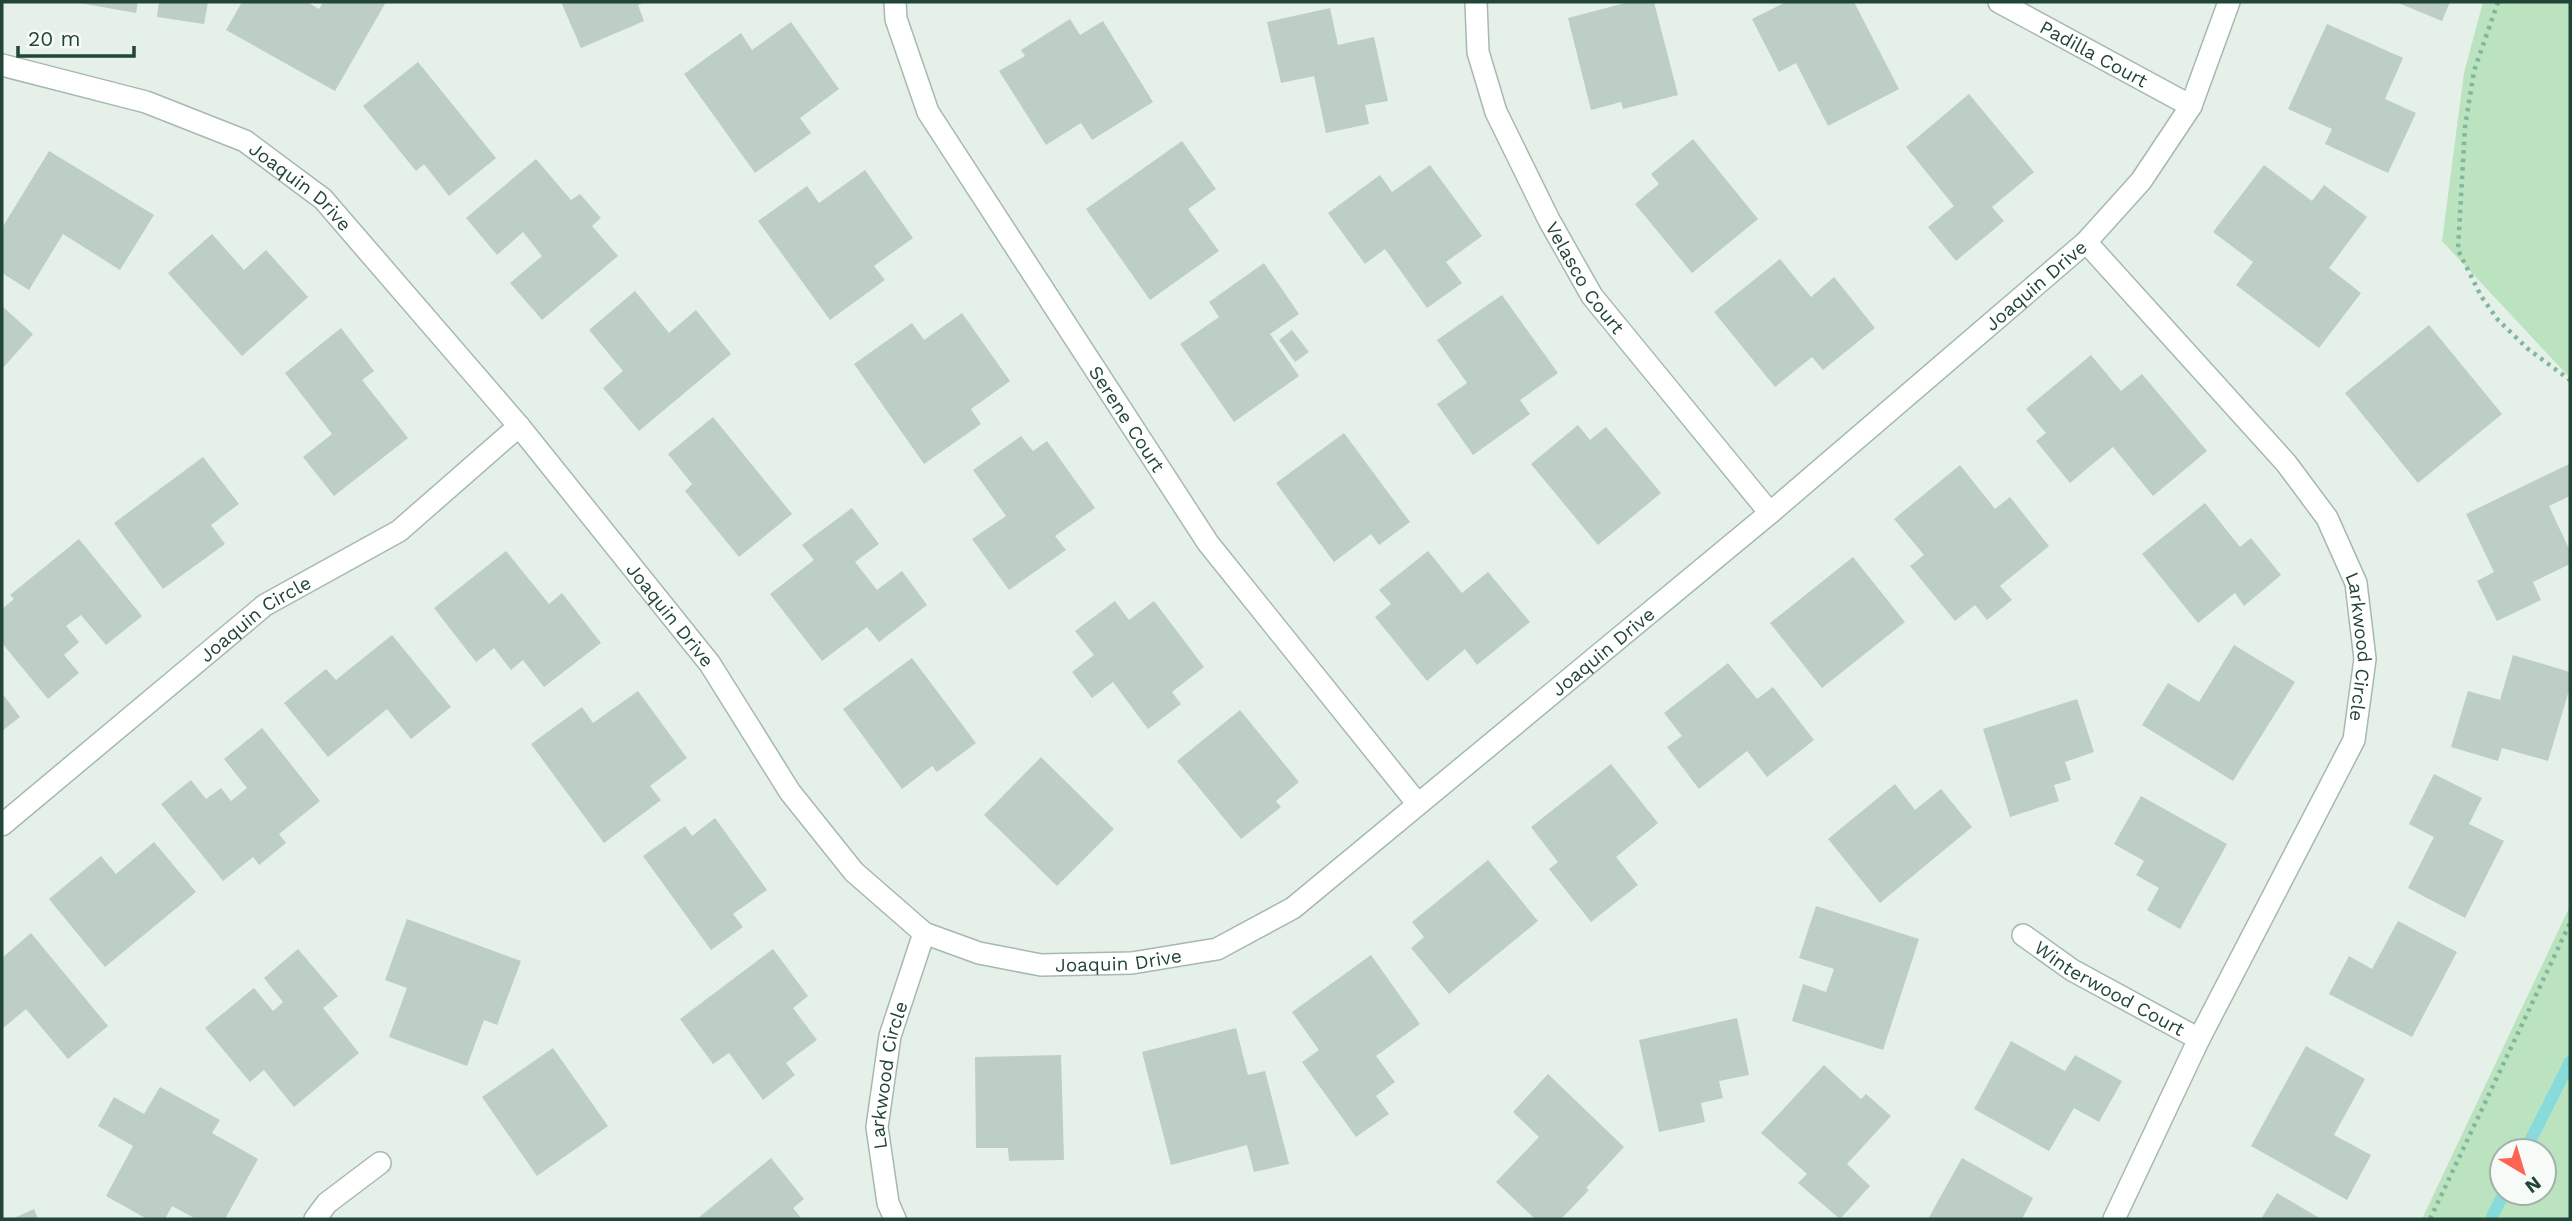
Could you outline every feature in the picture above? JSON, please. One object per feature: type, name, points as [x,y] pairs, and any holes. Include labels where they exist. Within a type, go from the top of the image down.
[{"type":"street","name":"Serene Court","points":[[895,2],[896,19],[928,112],[1193,520],[1216,554],[1417,803]]},
{"type":"street","name":"Velasco Court","points":[[1476,2],[1478,52],[1496,112],[1549,220],[1592,296],[1770,513]]},
{"type":"street","name":"Padilla Court","points":[[1999,2],[2190,106]]},
{"type":"street","name":"Joaquin Drive","points":[[2,65],[146,102],[246,141],[323,199],[519,426],[710,664],[790,792],[854,872],[924,933],[979,953],[1041,965],[1132,963],[1217,949],[1293,908],[1770,513],[2086,242],[2141,181],[2190,106],[2229,2]]},
{"type":"street","name":"Larkwood Circle","points":[[2086,242],[2286,463],[2327,518],[2356,583],[2365,659],[2354,740],[2199,1038],[2113,1219]]},
{"type":"street","name":"Joaquin Circle","points":[[2,825],[265,605],[399,531],[519,426]]},
{"type":"street","name":"Larkwood Circle","points":[[895,1219],[888,1203],[877,1128],[890,1036],[924,933]]},
{"type":"street","name":"Winterwood Court","points":[[2023,935],[2072,970],[2199,1038]]},
{"type":"street","points":[[315,1219],[327,1203],[380,1163]]},
{"type":"path","points":[[2498,2],[2474,71],[2465,127],[2458,250],[2481,296],[2498,320],[2528,349],[2570,380]]},
{"type":"path","points":[[2430,1219],[2570,923]]},
{"type":"green space","points":[[2483,2],[2570,2],[2570,378],[2442,241],[2464,73]]},
{"type":"green space","points":[[2570,906],[2570,1219],[2422,1219]]},
{"type":"building","points":[[74,2],[138,2],[136,13]]},
{"type":"building","points":[[159,2],[208,2],[204,24],[157,17]]},
{"type":"building","points":[[242,2],[307,2],[319,9],[323,2],[386,2],[335,91],[226,30]]},
{"type":"building","points":[[561,2],[646,2],[638,5],[644,21],[581,48]]},
{"type":"building","points":[[1629,2],[1654,2],[1678,95],[1623,109],[1621,102],[1591,110],[1568,18]]},
{"type":"building","points":[[1786,2],[1854,2],[1899,89],[1828,126],[1796,63],[1779,72],[1752,19]]},
{"type":"building","points":[[2396,2],[2450,2],[2442,21]]},
{"type":"building","points":[[1330,8],[1338,45],[1374,37],[1388,101],[1365,105],[1369,124],[1326,133],[1314,76],[1281,83],[1267,22]]},
{"type":"building","points":[[1070,19],[1080,35],[1103,21],[1153,102],[1092,140],[1081,123],[1046,145],[999,71],[1025,56],[1021,50]]},
{"type":"building","points":[[791,22],[839,89],[800,118],[811,133],[755,173],[684,74],[741,33],[752,50]]},
{"type":"building","points":[[2327,24],[2403,58],[2385,99],[2416,113],[2388,173],[2325,144],[2332,129],[2288,109]]},
{"type":"building","points":[[418,62],[496,158],[449,196],[424,164],[416,171],[363,106]]},
{"type":"building","points":[[1969,94],[2034,172],[1992,207],[2004,221],[1956,261],[1928,227],[1954,206],[1906,147]]},
{"type":"building","points":[[1693,139],[1758,219],[1692,273],[1635,204],[1659,184],[1651,174]]},
{"type":"building","points":[[1182,141],[1216,189],[1188,209],[1219,251],[1150,300],[1086,209]]},
{"type":"building","points":[[49,151],[154,215],[120,270],[63,234],[29,290],[2,273],[2,228]]},
{"type":"building","points":[[536,159],[571,200],[580,194],[601,218],[592,226],[618,256],[542,320],[510,283],[542,256],[523,232],[497,255],[466,218]]},
{"type":"building","points":[[1430,165],[1482,236],[1446,262],[1462,283],[1427,308],[1385,249],[1365,264],[1328,213],[1380,175],[1392,192]]},
{"type":"building","points":[[2264,165],[2312,201],[2324,185],[2367,217],[2329,268],[2361,293],[2319,348],[2236,285],[2253,262],[2213,232]]},
{"type":"building","points":[[865,170],[913,238],[874,266],[885,280],[830,320],[758,221],[807,186],[819,203]]},
{"type":"building","points":[[212,234],[244,270],[266,250],[308,297],[242,356],[168,273]]},
{"type":"building","points":[[1780,259],[1811,297],[1834,277],[1875,328],[1823,370],[1812,357],[1775,387],[1714,312]]},
{"type":"building","points":[[1264,263],[1299,314],[1270,334],[1299,376],[1234,422],[1180,344],[1219,317],[1209,302]]},
{"type":"building","points":[[635,291],[669,333],[696,310],[731,354],[639,431],[603,388],[623,371],[589,330]]},
{"type":"building","points":[[1502,295],[1558,373],[1520,400],[1530,414],[1473,455],[1437,404],[1467,383],[1437,340]]},
{"type":"building","points":[[2,306],[33,334],[2,369]]},
{"type":"building","points":[[962,313],[1010,381],[971,409],[981,424],[924,464],[854,364],[912,323],[924,340]]},
{"type":"building","points":[[2429,325],[2502,414],[2418,483],[2345,393]]},
{"type":"building","points":[[341,328],[374,371],[362,380],[408,438],[334,496],[303,457],[332,434],[285,373]]},
{"type":"building","points":[[1292,330],[1309,352],[1295,362],[1279,340]]},
{"type":"building","points":[[2091,355],[2121,391],[2142,374],[2207,451],[2153,496],[2113,447],[2070,483],[2036,441],[2046,433],[2026,409]]},
{"type":"building","points":[[713,417],[792,514],[739,557],[685,491],[692,484],[668,454]]},
{"type":"building","points":[[1578,425],[1590,440],[1606,427],[1661,493],[1598,545],[1531,464]]},
{"type":"building","points":[[1344,433],[1410,522],[1379,545],[1371,534],[1334,562],[1276,483]]},
{"type":"building","points":[[1021,436],[1033,451],[1047,441],[1095,508],[1055,536],[1066,550],[1009,590],[972,539],[1006,516],[973,470]]},
{"type":"building","points":[[203,457],[239,504],[211,525],[225,544],[163,589],[114,523]]},
{"type":"building","points":[[2569,464],[2570,496],[2549,506],[2570,551],[2570,564],[2533,582],[2541,600],[2497,621],[2477,581],[2494,572],[2466,514]]},
{"type":"building","points":[[1960,465],[1995,509],[2010,497],[2049,546],[2000,586],[2012,600],[1987,620],[1975,605],[1955,621],[1910,566],[1924,555],[1894,519]]},
{"type":"building","points":[[2205,503],[2240,547],[2251,538],[2281,575],[2244,606],[2235,593],[2198,623],[2142,554]]},
{"type":"building","points":[[852,508],[879,544],[855,562],[877,590],[902,571],[927,605],[879,642],[867,627],[822,661],[770,594],[814,560],[802,545]]},
{"type":"building","points":[[79,539],[142,616],[106,645],[81,615],[66,626],[79,642],[64,655],[79,673],[48,699],[2,643],[2,609],[14,599],[10,595]]},
{"type":"building","points":[[506,551],[549,604],[562,593],[601,643],[544,687],[523,660],[511,670],[494,648],[476,662],[434,608]]},
{"type":"building","points":[[1428,551],[1462,593],[1488,572],[1530,622],[1477,665],[1465,649],[1427,681],[1375,617],[1391,604],[1379,590]]},
{"type":"building","points":[[1853,557],[1905,622],[1822,688],[1770,623]]},
{"type":"building","points":[[1115,601],[1129,620],[1154,601],[1204,667],[1172,692],[1181,704],[1148,729],[1113,682],[1092,698],[1072,672],[1094,655],[1075,631]]},
{"type":"building","points":[[392,635],[451,707],[411,739],[387,709],[328,757],[284,703],[326,669],[336,680]]},
{"type":"building","points":[[2234,645],[2295,682],[2233,781],[2142,725],[2168,683],[2199,702]]},
{"type":"building","points":[[2513,655],[2570,672],[2570,687],[2548,761],[2502,748],[2498,761],[2451,747],[2468,691],[2500,700]]},
{"type":"building","points":[[912,658],[976,743],[937,772],[932,766],[902,789],[843,709]]},
{"type":"building","points":[[1728,663],[1757,699],[1773,687],[1814,740],[1767,777],[1747,751],[1699,789],[1667,747],[1682,736],[1664,713]]},
{"type":"building","points":[[638,691],[687,758],[650,786],[661,800],[604,843],[531,744],[582,707],[593,723]]},
{"type":"building","points":[[2,693],[20,717],[2,731]]},
{"type":"building","points":[[2077,699],[2094,752],[2065,762],[2071,780],[2054,785],[2059,801],[2010,817],[1983,729]]},
{"type":"building","points":[[1240,710],[1299,782],[1276,801],[1281,807],[1241,839],[1177,761]]},
{"type":"building","points":[[262,728],[320,801],[279,834],[286,843],[259,865],[253,857],[223,881],[161,804],[191,780],[206,799],[221,788],[231,801],[247,788],[224,759]]},
{"type":"building","points":[[1041,757],[1114,829],[1057,886],[984,815]]},
{"type":"building","points":[[1611,764],[1658,823],[1616,857],[1638,885],[1591,922],[1549,869],[1558,862],[1531,827]]},
{"type":"building","points":[[2434,774],[2482,798],[2469,824],[2504,841],[2465,918],[2408,888],[2434,837],[2409,824]]},
{"type":"building","points":[[1895,784],[1915,810],[1941,789],[1972,827],[1880,903],[1828,839]]},
{"type":"building","points":[[2141,796],[2227,844],[2180,929],[2147,910],[2159,888],[2136,875],[2144,861],[2114,844]]},
{"type":"building","points":[[715,818],[767,890],[733,914],[743,927],[711,950],[643,856],[685,826],[692,836]]},
{"type":"building","points":[[154,842],[196,892],[105,967],[49,899],[101,856],[116,874]]},
{"type":"building","points":[[1488,860],[1538,921],[1449,994],[1411,948],[1424,937],[1412,922]]},
{"type":"building","points":[[1816,906],[1919,939],[1883,1050],[1792,1021],[1803,984],[1826,992],[1834,969],[1799,958]]},
{"type":"building","points":[[407,919],[521,961],[497,1025],[484,1020],[467,1066],[389,1037],[407,988],[385,980]]},
{"type":"building","points":[[2398,921],[2457,952],[2412,1037],[2329,994],[2349,956],[2372,969]]},
{"type":"building","points":[[31,933],[108,1026],[68,1059],[26,1009],[2,1029],[2,958]]},
{"type":"building","points":[[298,949],[338,996],[323,1008],[359,1053],[294,1107],[264,1070],[250,1082],[205,1028],[254,988],[273,1011],[283,1002],[264,978]]},
{"type":"building","points":[[773,949],[808,996],[793,1008],[817,1040],[786,1063],[795,1075],[763,1100],[729,1053],[713,1064],[680,1019]]},
{"type":"building","points":[[1371,955],[1420,1024],[1376,1056],[1395,1082],[1376,1096],[1389,1114],[1356,1137],[1302,1062],[1319,1050],[1292,1012]]},
{"type":"building","points":[[1737,1018],[1749,1075],[1719,1081],[1723,1098],[1701,1103],[1705,1122],[1659,1132],[1639,1040]]},
{"type":"building","points":[[1236,1028],[1248,1075],[1265,1071],[1289,1164],[1254,1172],[1247,1145],[1171,1165],[1142,1052]]},
{"type":"building","points":[[2011,1041],[2065,1071],[2075,1055],[2122,1081],[2099,1122],[2074,1108],[2049,1151],[1974,1109]]},
{"type":"building","points":[[2306,1046],[2365,1079],[2334,1135],[2371,1155],[2347,1200],[2251,1146]]},
{"type":"building","points":[[553,1048],[608,1126],[537,1176],[482,1097]]},
{"type":"building","points":[[1061,1055],[1064,1160],[1009,1161],[1008,1148],[976,1148],[975,1057]]},
{"type":"building","points":[[1824,1065],[1861,1099],[1866,1094],[1891,1116],[1847,1164],[1870,1186],[1840,1219],[1798,1183],[1807,1174],[1761,1133]]},
{"type":"building","points":[[1548,1074],[1624,1147],[1561,1219],[1535,1219],[1496,1182],[1539,1137],[1513,1112]]},
{"type":"building","points":[[160,1087],[220,1120],[212,1133],[258,1159],[225,1219],[196,1219],[172,1206],[165,1219],[147,1219],[106,1196],[133,1146],[98,1126],[114,1097],[144,1114]]},
{"type":"building","points":[[771,1158],[804,1199],[793,1208],[802,1219],[697,1219]]},
{"type":"building","points":[[1962,1158],[2033,1198],[2022,1219],[1928,1219]]},
{"type":"building","points":[[2277,1193],[2321,1219],[2261,1219]]},
{"type":"building","points":[[34,1209],[38,1219],[12,1219]]},
{"type":"waterway","points":[[2532,1137],[2570,1062]]},
{"type":"waterway","points":[[2491,1219],[2497,1207]]}]
